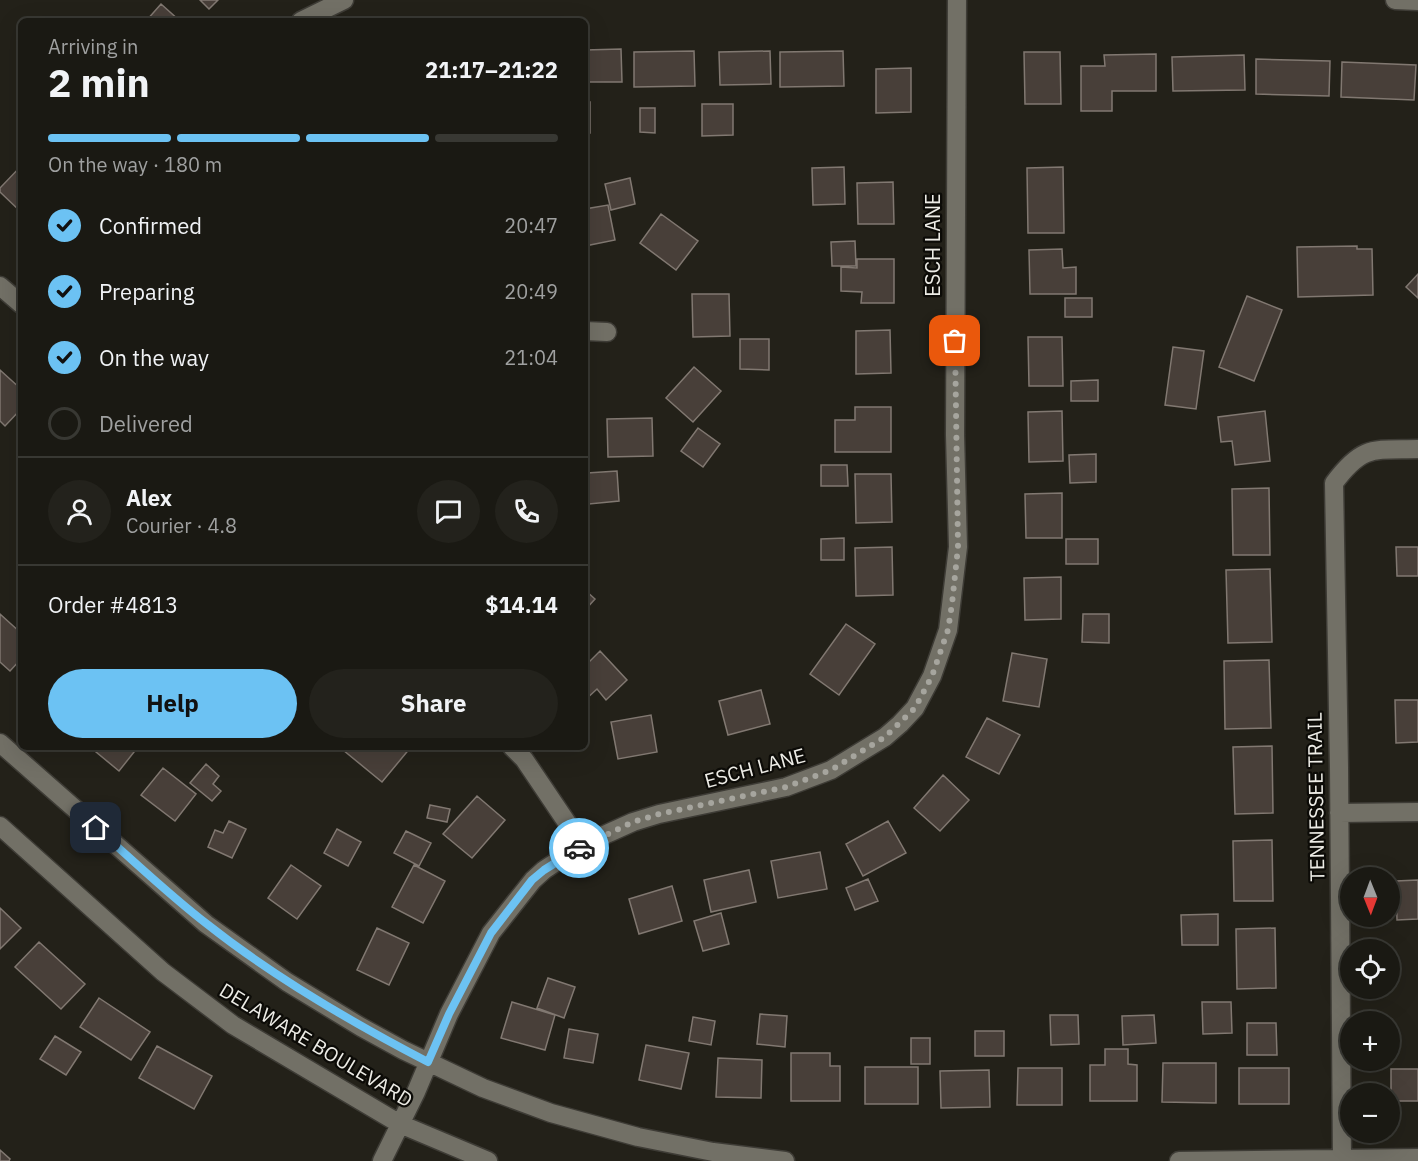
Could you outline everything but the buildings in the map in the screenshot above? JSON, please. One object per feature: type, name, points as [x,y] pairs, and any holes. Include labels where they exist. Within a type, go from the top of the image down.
[{"type":"street","points":[[307,18],[344,0]]},
{"type":"street","name":"ESCH LANE","points":[[382,1161],[449,1014],[491,933],[532,880],[582,845],[633,822],[659,814],[786,787],[831,770],[885,737],[900,724],[915,708],[932,676],[948,630],[958,547],[955,435],[957,0]]},
{"type":"street","points":[[1395,0],[1418,1]]},
{"type":"street","points":[[0,286],[18,301]]},
{"type":"street","points":[[588,331],[607,332]]},
{"type":"street","name":"TENNESSEE TRAIL","points":[[1342,1160],[1334,483],[1347,465],[1358,456],[1372,450],[1418,449]]},
{"type":"street","name":"DELAWARE BOULEVARD","points":[[0,743],[206,924],[288,982],[361,1027],[483,1088],[550,1113],[627,1134],[713,1152],[785,1161]]},
{"type":"street","points":[[515,750],[524,759],[582,845]]},
{"type":"street","points":[[1339,813],[1418,812]]},
{"type":"street","name":"DELAWARE BOULEVARD","points":[[0,826],[164,972],[233,1025],[400,1124],[488,1161]]},
{"type":"street","points":[[1179,1161],[1418,1158]]},
{"type":"way so far","points":[[579,848],[633,822],[659,814],[786,787],[831,770],[885,737],[915,708],[932,676],[948,630],[952,604],[958,547],[955,341]]},
{"type":"route","points":[[96,828],[206,924],[288,982],[361,1027],[428,1062],[449,1014],[491,933],[532,880],[579,848]]}]
